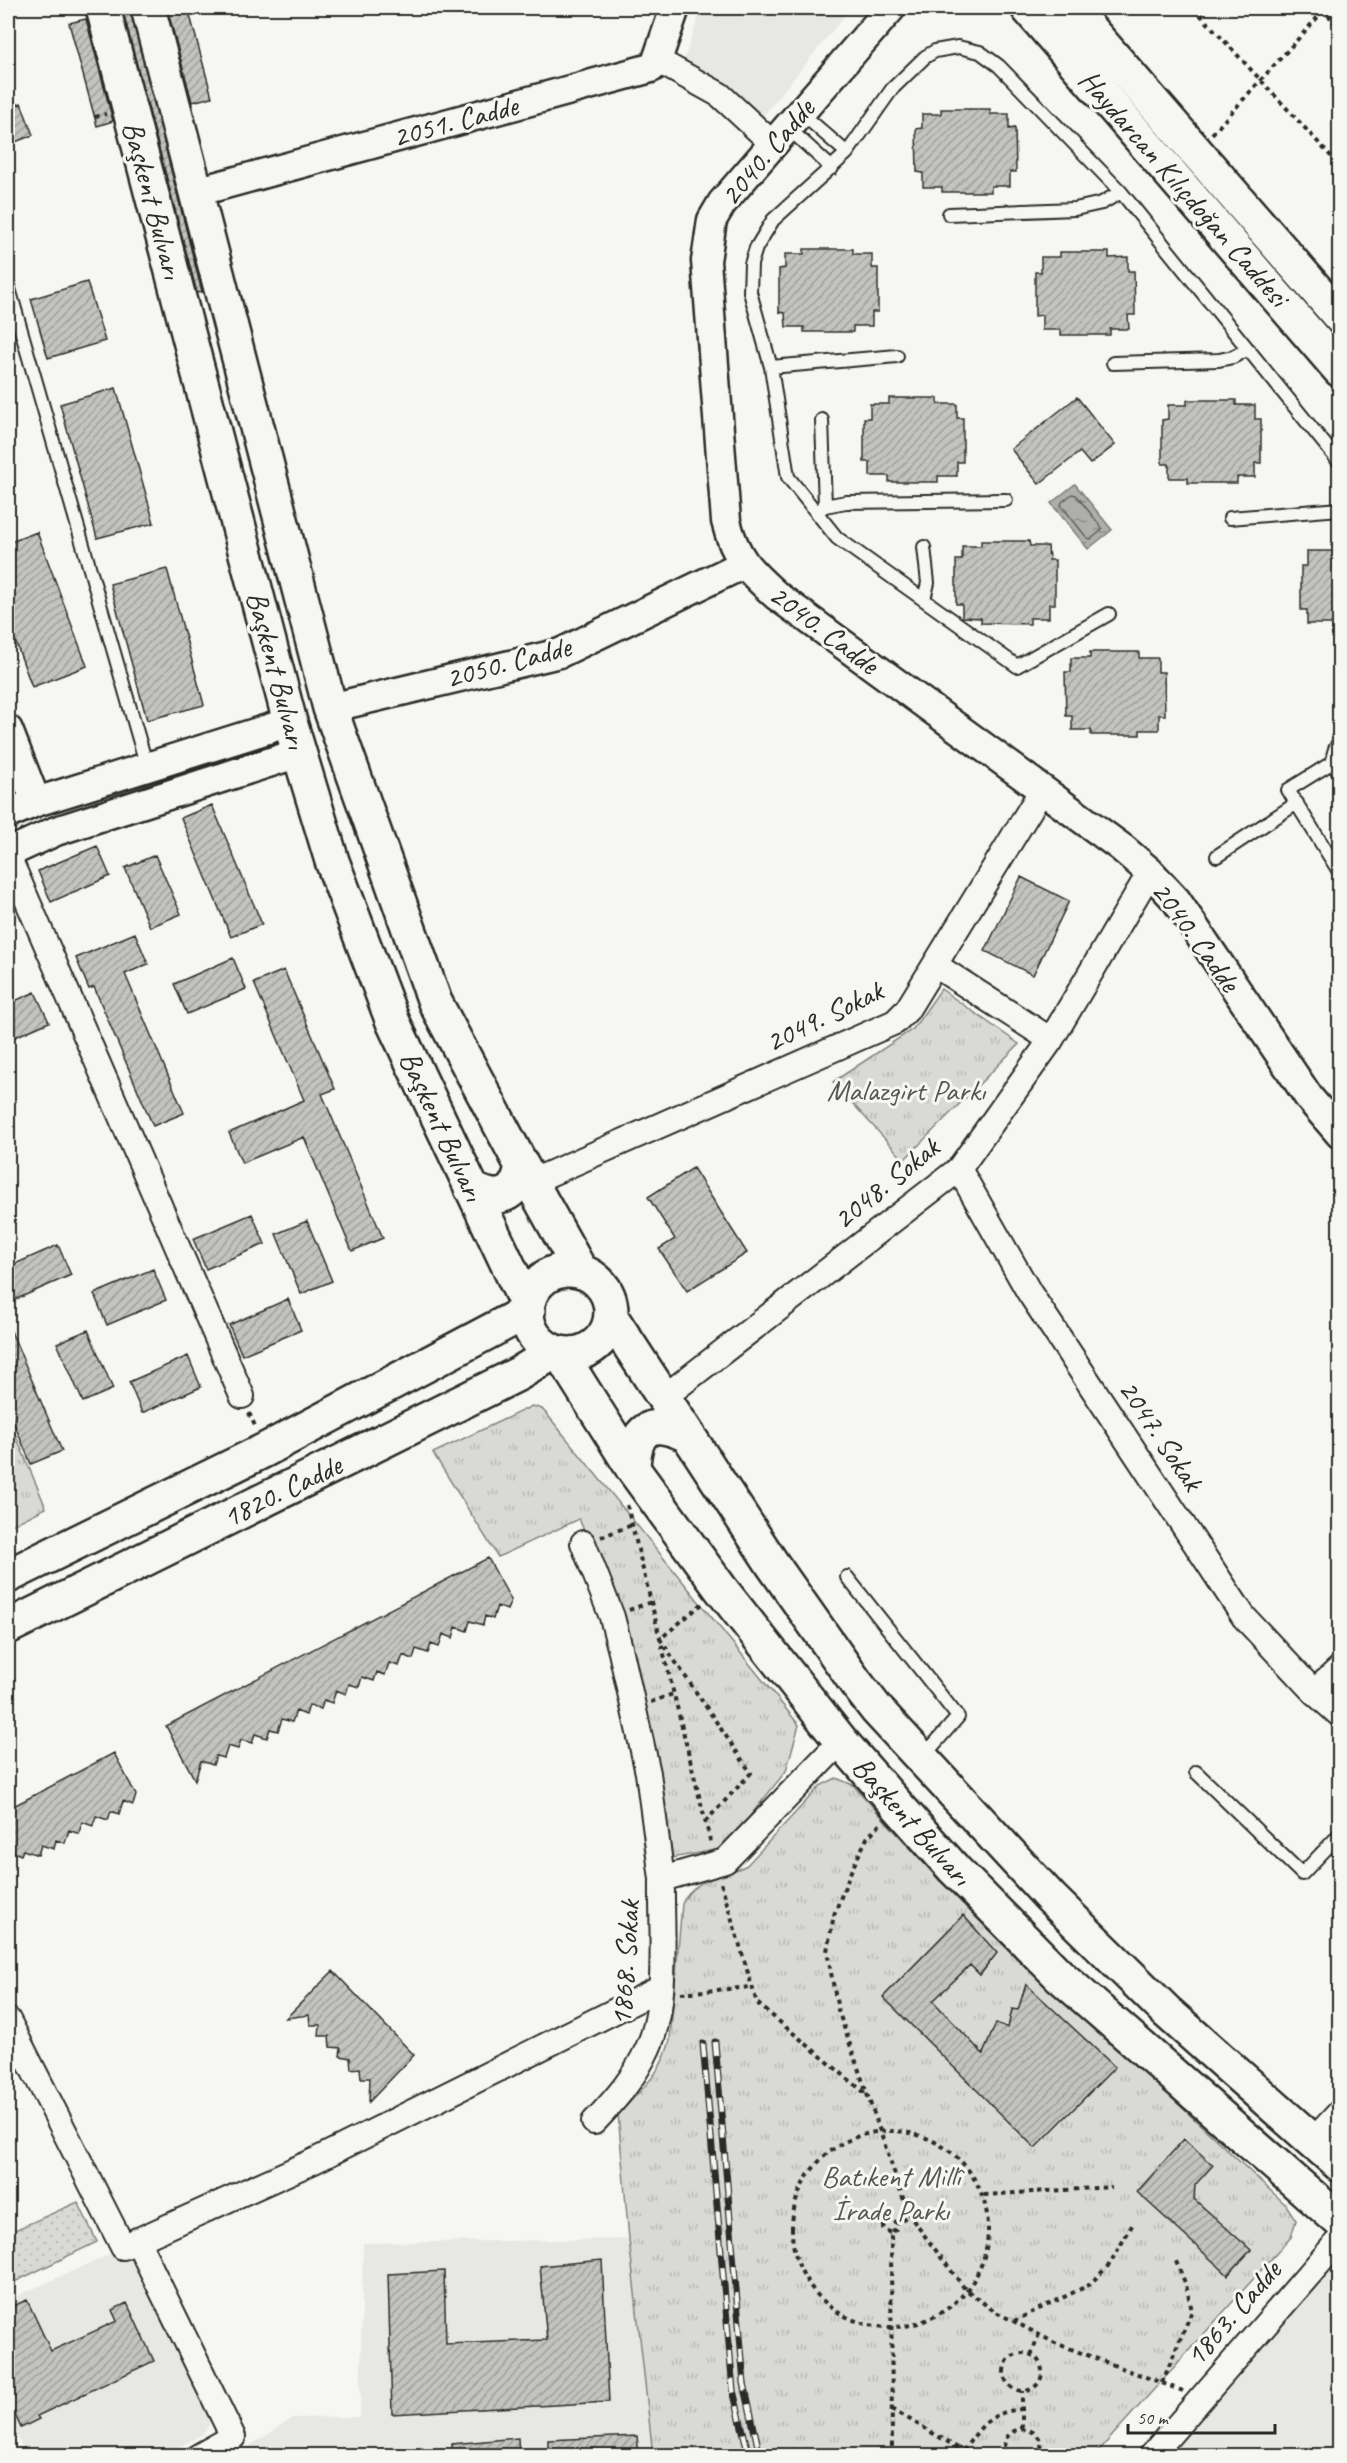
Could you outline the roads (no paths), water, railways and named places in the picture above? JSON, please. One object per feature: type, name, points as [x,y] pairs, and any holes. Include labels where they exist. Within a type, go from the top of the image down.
[{"type":"main road","name":"Başkent Bulvarı","points":[[104,8],[290,722],[332,861],[393,1022],[527,1308]]},
{"type":"main road","name":"Başkent Bulvarı","points":[[148,8],[330,708],[435,1002],[581,1272]]},
{"type":"main road","name":"Haydarcan Kılıçdoğan Caddesi","points":[[1028,8],[1340,370]]},
{"type":"main road","name":"Haydarcan Kılıçdoğan Caddesi","points":[[1071,8],[1196,152],[1334,300]]},
{"type":"main road","points":[[471,1188],[494,1197],[505,1195],[526,1174]]},
{"type":"main road","points":[[567,1270],[581,1272],[594,1278],[604,1289],[610,1302],[611,1317],[608,1329],[601,1340],[591,1348],[579,1353],[557,1352],[542,1344],[532,1333],[527,1320],[527,1308],[536,1286],[553,1273],[567,1270]]},
{"type":"main road","name":"1820. Cadde","points":[[8,1576],[382,1390],[527,1308]]},
{"type":"main road","name":"Başkent Bulvarı","points":[[611,1317],[773,1565],[856,1683],[922,1759],[1050,1897],[1150,1996],[1340,2165]]},
{"type":"main road","name":"Başkent Bulvarı","points":[[557,1352],[633,1469],[721,1589],[841,1742],[954,1869],[1059,1976],[1340,2222]]},
{"type":"main road","name":"1820. Cadde","points":[[8,1627],[518,1374],[557,1352]]},
{"type":"main road","points":[[434,1360],[449,1357],[459,1359],[469,1368],[472,1381],[462,1401]]},
{"type":"main road","points":[[633,1469],[633,1450],[639,1437],[649,1428],[661,1425],[674,1428],[687,1435]]},
{"type":"street","points":[[675,8],[657,60],[720,95],[787,128]]},
{"type":"street","name":"2040. Cadde","points":[[891,8],[722,203],[712,220],[706,261],[726,521],[731,542],[744,564],[777,596],[1122,848],[1150,872],[1176,900],[1310,1099],[1340,1134]]},
{"type":"street","name":"2051. Cadde","points":[[196,192],[645,69],[654,66],[657,60]]},
{"type":"street","name":"2050. Cadde","points":[[330,708],[560,653],[744,564]]},
{"type":"street","points":[[8,814],[36,802],[290,722]]},
{"type":"street","points":[[8,730],[36,802]]},
{"type":"street","points":[[242,1396],[8,854],[56,831],[299,753]]},
{"type":"street","name":"2049. Sokak","points":[[526,1174],[895,1022],[908,1010],[1042,790]]},
{"type":"street","name":"2048. Sokak","points":[[663,1398],[959,1169],[1050,1040],[1150,872]]},
{"type":"street","points":[[935,965],[1050,1040]]},
{"type":"street","name":"2047. Sokak","points":[[959,1169],[1029,1292],[1244,1617],[1314,1692],[1340,1715]]},
{"type":"street","points":[[583,1543],[612,1617],[621,1652],[648,1773],[662,1879]]},
{"type":"street","points":[[1314,1692],[1340,1668]]},
{"type":"street","name":"1868. Sokak","points":[[594,2122],[624,2091],[649,2046],[657,2018],[660,1991],[662,1879],[725,1861],[841,1742]]},
{"type":"street","points":[[8,2020],[123,2247],[314,2161],[660,1991]]},
{"type":"street","points":[[1313,2141],[1340,2112]]},
{"type":"street","name":"1863. Cadde","points":[[1151,2456],[1340,2239]]},
{"type":"street","points":[[137,2240],[233,2436],[199,2456]]},
{"type":"lane","points":[[1109,614],[1017,666],[837,538],[820,509],[788,477],[771,367],[750,292],[751,264],[756,248],[773,220],[847,153],[892,89],[925,57],[946,48],[969,49],[981,52],[999,66],[1121,192],[1340,463]]},
{"type":"lane","points":[[787,128],[847,153]]},
{"type":"lane","points":[[787,128],[832,168]]},
{"type":"lane","points":[[949,214],[1075,209],[1102,203],[1121,192]]},
{"type":"lane","points":[[8,285],[147,767]]},
{"type":"lane","points":[[1113,363],[1218,360],[1233,357],[1248,349]]},
{"type":"lane","points":[[771,367],[897,356]]},
{"type":"lane","points":[[820,509],[822,420]]},
{"type":"lane","points":[[820,509],[846,502],[1006,500]]},
{"type":"lane","points":[[1230,518],[1340,509]]},
{"type":"lane","points":[[924,547],[928,583],[924,599]]},
{"type":"lane","points":[[1340,741],[1334,750],[1333,762],[1340,775]]},
{"type":"lane","points":[[1333,762],[1288,790],[1340,873]]},
{"type":"lane","points":[[1217,856],[1297,804]]},
{"type":"lane","points":[[847,1577],[958,1717],[922,1759]]},
{"type":"lane","points":[[1196,1772],[1302,1874],[1340,1834]]},
{"type":"water","points":[[1075,484],[1112,530],[1088,549],[1051,503]]},
{"type":"railway","points":[[715,2042],[744,2383],[760,2456]]},
{"type":"railway","points":[[703,2044],[733,2390],[749,2456]]},
{"type":"park label","name":"Malazgirt Parkı","points":[[906,1090]]},
{"type":"park label","name":"Batıkent Millî İrade Parkı","points":[[891,2193]]}]
